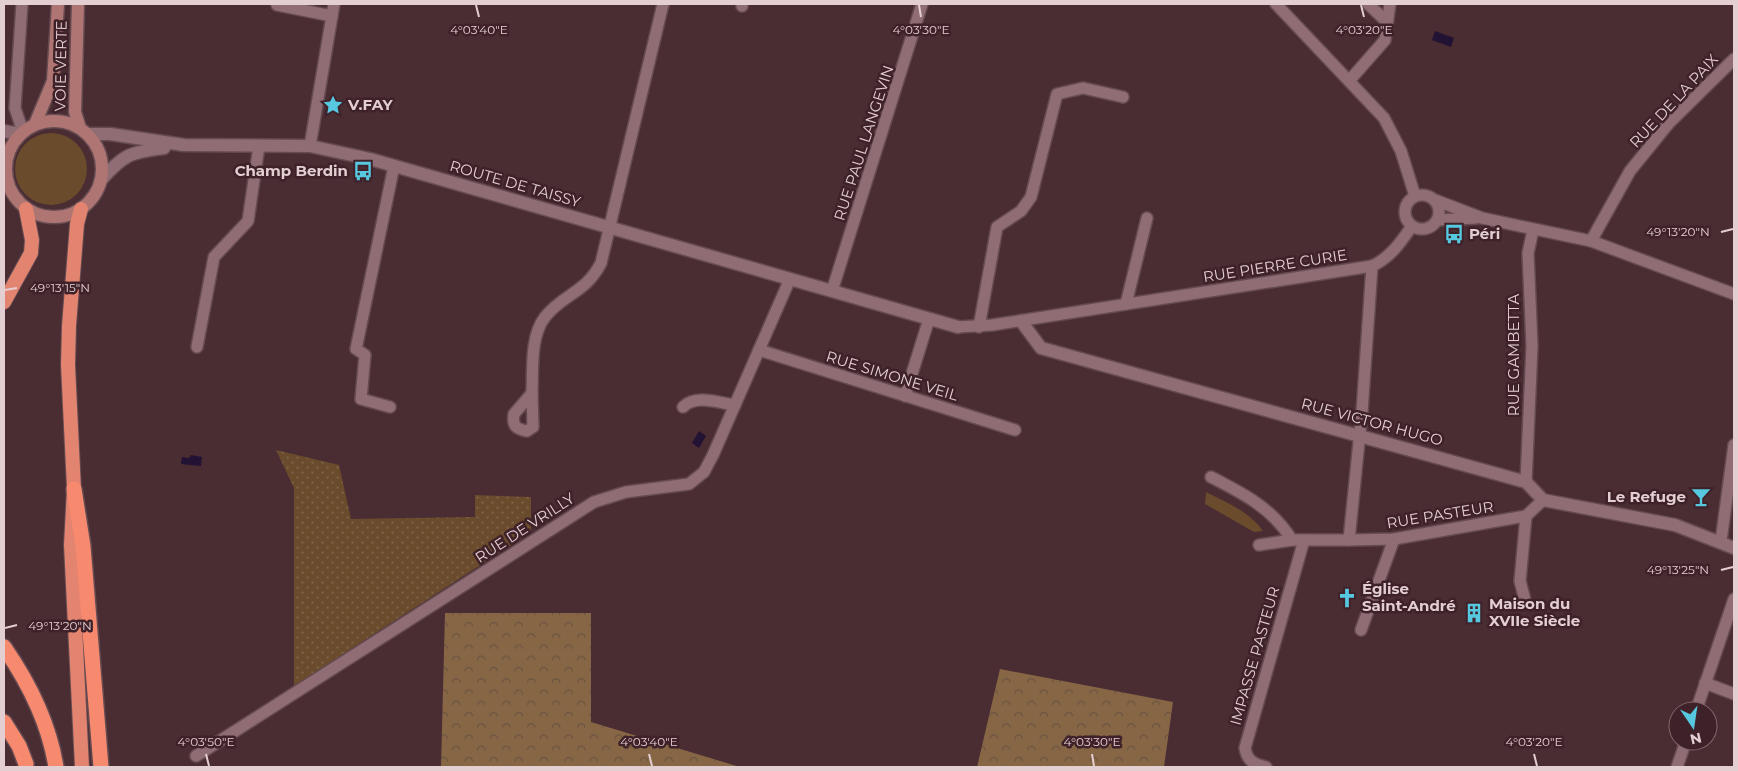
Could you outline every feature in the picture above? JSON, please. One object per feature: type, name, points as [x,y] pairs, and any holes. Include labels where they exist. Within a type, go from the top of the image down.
[{"type":"highway","points":[[4,302],[30,252],[32,240],[26,209]]},
{"type":"highway","points":[[82,209],[77,224],[69,326],[69,404],[74,489],[71,545],[82,767]]},
{"type":"highway","points":[[74,489],[84,546],[101,767]]},
{"type":"highway","points":[[4,647],[21,672],[33,696],[50,741],[56,767]]},
{"type":"highway","points":[[4,722],[19,746],[27,765]]},
{"type":"main road","name":"VOIE VERTE","points":[[35,124],[53,82],[58,4]]},
{"type":"main road","name":"VOIE VERTE","points":[[78,4],[75,112],[84,131]]},
{"type":"main road","points":[[50,121],[66,122],[84,131],[100,155],[101,180],[94,196],[82,209],[71,214],[54,217],[37,214],[26,209],[17,200],[10,188],[5,174],[8,153],[22,133],[35,124],[50,121]]},
{"type":"street","points":[[4,131],[22,133],[15,108],[22,4]]},
{"type":"street","points":[[277,4],[332,16]]},
{"type":"street","points":[[310,146],[334,4]]},
{"type":"street","points":[[532,393],[535,342],[544,318],[594,277],[601,263],[663,4]]},
{"type":"street","name":"RUE PAUL LANGEVIN","points":[[832,291],[922,4]]},
{"type":"street","points":[[1276,4],[1384,118],[1401,151],[1416,196]]},
{"type":"street","points":[[1368,4],[1387,22]]},
{"type":"street","points":[[1349,81],[1385,40],[1390,4]]},
{"type":"street","name":"RUE DE LA PAIX","points":[[1591,241],[1630,171],[1670,123],[1734,59]]},
{"type":"street","points":[[979,327],[997,227],[1021,211],[1031,197],[1057,94],[1083,88],[1123,97]]},
{"type":"street","name":"ROUTE DE TAISSY","points":[[84,131],[184,145]]},
{"type":"street","name":"ROUTE DE TAISSY","points":[[101,180],[116,162],[134,151],[184,145],[310,146],[394,166],[832,291]]},
{"type":"street","points":[[197,347],[214,257],[248,221],[259,146]]},
{"type":"street","points":[[390,407],[361,399],[366,356],[356,349],[394,166]]},
{"type":"street","points":[[1482,218],[1438,220],[1426,229],[1419,229],[1412,226],[1406,219],[1405,210],[1408,202],[1416,196],[1422,195],[1482,218],[1591,241],[1734,294]]},
{"type":"street","points":[[1435,200],[1439,206],[1438,220]]},
{"type":"street","points":[[1126,304],[1147,218]]},
{"type":"street","name":"RUE PIERRE CURIE","points":[[958,327],[979,327],[1021,321],[1372,266],[1387,256],[1412,226]]},
{"type":"street","name":"RUE GAMBETTA","points":[[1526,482],[1532,346],[1528,253],[1534,230]]},
{"type":"street","points":[[1259,545],[1298,540],[1349,540],[1360,436],[1372,266]]},
{"type":"street","name":"RUE DE VRILLY","points":[[196,756],[594,502],[626,492],[677,487],[697,480],[713,455],[790,279]]},
{"type":"street","points":[[832,291],[958,327]]},
{"type":"street","points":[[905,396],[930,319]]},
{"type":"street","name":"RUE VICTOR HUGO","points":[[1021,321],[1041,348],[1526,482]]},
{"type":"street","name":"RUE SIMONE VEIL","points":[[759,350],[1016,430]]},
{"type":"street","points":[[683,407],[688,402],[700,400],[735,405]]},
{"type":"street","points":[[1721,541],[1734,445]]},
{"type":"street","points":[[1211,477],[1252,498],[1298,540]]},
{"type":"street","points":[[1526,482],[1543,500],[1675,525],[1721,541],[1734,548]]},
{"type":"street","points":[[1525,600],[1520,581],[1526,516],[1543,500]]},
{"type":"street","name":"RUE PASTEUR","points":[[1349,540],[1394,539],[1526,516]]},
{"type":"street","points":[[1362,630],[1394,539]]},
{"type":"street","name":"IMPASSE PASTEUR","points":[[1266,767],[1252,763],[1246,756],[1245,748],[1298,540]]},
{"type":"street","points":[[1699,701],[1734,599]]},
{"type":"street","points":[[1705,683],[1734,694]]},
{"type":"street","points":[[1677,767],[1683,751]]},
{"type":"shaded area","points":[[1435,31],[1454,38],[1451,47],[1432,40]]},
{"type":"shaded area","points":[[51,133],[65,136],[77,143],[84,155],[87,169],[84,183],[77,195],[65,202],[51,205],[37,202],[25,195],[18,183],[15,169],[18,155],[25,143],[37,136]]},
{"type":"shaded area","points":[[699,431],[706,436],[699,448],[692,443]]},
{"type":"shaded area","points":[[276,450],[339,465],[351,519],[475,517],[475,495],[531,497],[531,532],[294,686],[294,488]]},
{"type":"shaded area","points":[[191,455],[202,457],[201,466],[181,464],[182,457],[189,458]]},
{"type":"shaded area","points":[[1206,492],[1245,513],[1263,531],[1254,532],[1205,504]]},
{"type":"green space","points":[[445,613],[591,613],[591,722],[740,767],[441,767]]},
{"type":"green space","points":[[1000,669],[1173,702],[1164,767],[977,767]]},
{"type":"place","name":"V.FAY","points":[[333,105]]},
{"type":"place","name":"Champ Berdin","points":[[363,171]]},
{"type":"place","name":"Péri","points":[[1454,234]]},
{"type":"place","name":"Le Refuge","points":[[1701,497]]},
{"type":"place","name":"Église Saint-André","points":[[1347,598]]},
{"type":"place","name":"Maison du XVIIe Siècle","points":[[1474,613]]}]
